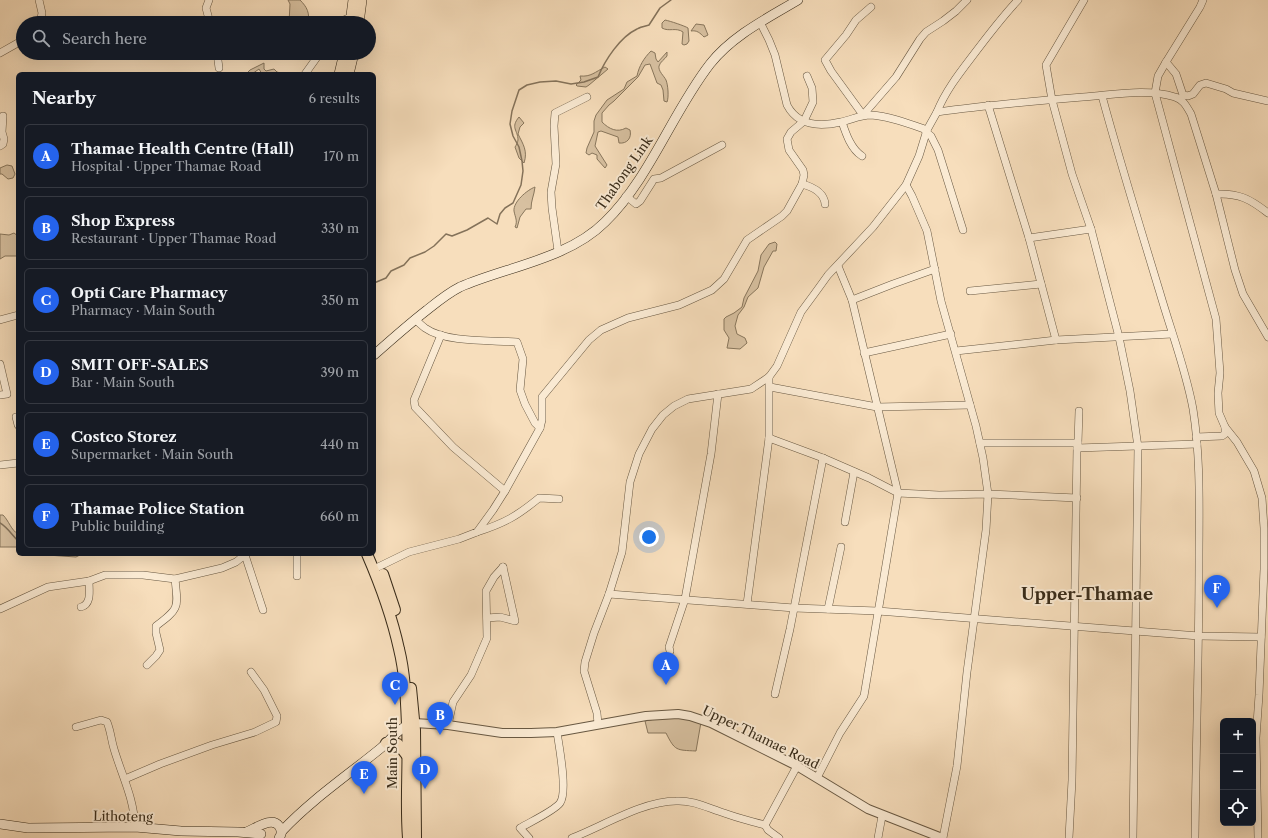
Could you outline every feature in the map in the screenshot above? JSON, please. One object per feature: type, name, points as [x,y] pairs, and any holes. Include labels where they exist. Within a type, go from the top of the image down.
[{"type":"highway","points":[[353,16],[354,0]]},
{"type":"highway","points":[[355,16],[361,0]]},
{"type":"highway","points":[[340,72],[343,60]]},
{"type":"highway","points":[[348,72],[351,60]]},
{"type":"main road","name":"Thabong Link","points":[[376,353],[415,319],[439,300],[458,288],[558,251],[590,235],[605,222],[626,196],[649,163],[711,63],[729,44],[760,22],[798,0]]},
{"type":"main road","name":"Main South","points":[[368,556],[377,568]]},
{"type":"main road","name":"Main South","points":[[374,556],[399,650],[411,724],[416,838]]},
{"type":"main road","name":"Main South","points":[[408,838],[406,784],[411,724]]},
{"type":"main road","points":[[280,835],[296,816],[386,743],[399,730],[411,724]]},
{"type":"main road","points":[[386,743],[398,744],[408,757]]},
{"type":"main road","points":[[243,834],[270,823],[296,816]]},
{"type":"main road","points":[[262,837],[262,828],[270,823],[278,824],[280,835]]},
{"type":"main road","name":"Lithoteng","points":[[0,824],[28,828],[135,827],[243,834],[262,837]]},
{"type":"street","points":[[39,0],[42,12],[41,16]]},
{"type":"street","points":[[208,0],[206,8],[208,16]]},
{"type":"street","points":[[863,115],[896,77],[926,32],[944,21],[967,0]]},
{"type":"street","points":[[598,724],[597,713],[584,671],[588,651],[609,594],[622,552],[630,482],[639,454],[652,429],[663,415],[674,406],[688,399],[751,389],[769,377],[777,366],[801,312],[814,293],[873,227],[906,185],[919,156],[927,131],[942,100],[986,38],[1018,0]]},
{"type":"street","points":[[1084,0],[1046,65],[1052,100],[1072,174],[1091,229],[1119,337],[1130,391],[1138,447],[1133,838]]},
{"type":"street","points":[[1203,0],[1197,14],[1158,76],[1155,93],[1216,318],[1220,373],[1218,393],[1219,413],[1225,427],[1237,442],[1254,471],[1262,498],[1266,528],[1263,634],[1256,738],[1258,838]]},
{"type":"street","points":[[863,115],[831,71],[825,60],[856,20],[871,7]]},
{"type":"street","points":[[760,22],[770,40],[775,55],[787,105],[796,117],[814,124],[827,124],[842,122],[863,115],[873,115],[927,131],[938,150],[962,230]]},
{"type":"street","points":[[0,53],[16,44]]},
{"type":"street","points":[[218,60],[219,68]]},
{"type":"street","points":[[306,72],[315,60]]},
{"type":"street","points":[[1166,62],[1176,74],[1183,95],[1188,96],[1193,94],[1200,84],[1206,83],[1226,89],[1233,93],[1268,101]]},
{"type":"street","points":[[477,532],[505,491],[540,428],[542,420],[542,397],[589,340],[601,330],[628,318],[679,305],[712,290],[724,279],[747,240],[787,211],[802,184],[804,175],[803,170],[789,150],[787,139],[791,132],[804,121],[813,102],[812,88],[807,76]]},
{"type":"street","points":[[937,112],[988,105],[1155,93],[1176,97],[1184,102],[1192,114],[1216,194],[1234,270],[1243,294],[1268,337]]},
{"type":"street","points":[[1102,96],[1193,409],[1199,502],[1196,838]]},
{"type":"street","points":[[558,251],[551,197],[556,164],[554,126],[555,113],[587,97]]},
{"type":"street","points":[[988,105],[1029,238],[1056,340]]},
{"type":"street","points":[[0,146],[3,144],[4,139],[2,132],[4,115]]},
{"type":"street","points":[[842,122],[848,138],[857,153],[862,156]]},
{"type":"street","points":[[626,196],[636,204],[640,201],[654,179],[661,178],[722,145]]},
{"type":"street","points":[[802,184],[813,188],[821,194],[824,197],[825,204]]},
{"type":"street","points":[[906,185],[926,231],[941,301],[956,351],[980,443],[988,494],[986,530],[957,766],[943,838]]},
{"type":"street","points":[[1216,194],[1238,195],[1252,201],[1268,213]]},
{"type":"street","points":[[1029,238],[1091,229]]},
{"type":"street","points":[[817,778],[840,733],[864,696],[898,493],[852,300],[838,266]]},
{"type":"street","points":[[852,300],[935,269]]},
{"type":"street","points":[[970,292],[1041,284]]},
{"type":"street","points":[[0,320],[16,316]]},
{"type":"street","points":[[415,319],[425,328],[441,335],[461,339],[517,342],[524,359],[520,390],[527,409],[535,423],[540,428]]},
{"type":"street","points":[[864,353],[951,334]]},
{"type":"street","points":[[956,351],[1056,340],[1172,334]]},
{"type":"street","points":[[441,335],[418,388],[414,400],[415,407],[453,447],[505,491]]},
{"type":"street","points":[[0,364],[7,394],[0,395]]},
{"type":"street","points":[[747,604],[769,438],[769,377]]},
{"type":"street","points":[[770,387],[877,407],[970,404]]},
{"type":"street","points":[[670,652],[669,647],[685,599],[711,454],[718,394]]},
{"type":"street","points":[[1068,838],[1072,772],[1076,498],[1079,411]]},
{"type":"street","points":[[980,443],[1138,447],[1144,445],[1196,441],[1222,436],[1225,434],[1225,427]]},
{"type":"street","points":[[769,438],[823,458],[898,493],[939,495],[988,494],[1076,498]]},
{"type":"street","points":[[775,694],[794,608],[823,458]]},
{"type":"street","points":[[0,465],[16,463]]},
{"type":"street","points":[[845,522],[854,472]]},
{"type":"street","points":[[377,568],[409,552],[459,539],[497,526],[516,516],[539,498],[559,499]]},
{"type":"street","points":[[828,609],[841,547]]},
{"type":"street","points":[[0,609],[48,587],[89,581],[105,575],[143,575],[175,579],[222,568],[236,562],[244,556]]},
{"type":"street","points":[[245,556],[263,610]]},
{"type":"street","points":[[297,556],[297,576]]},
{"type":"street","points":[[448,724],[453,702],[471,675],[487,638],[486,591],[494,577],[503,567],[515,621],[500,617],[487,618]]},
{"type":"street","points":[[147,665],[160,650],[156,626],[174,611],[178,602],[175,579]]},
{"type":"street","points":[[81,607],[86,605],[88,602],[89,581]]},
{"type":"street","points":[[609,594],[794,608],[878,611],[1199,636],[1263,634]]},
{"type":"street","points":[[125,779],[160,764],[212,745],[255,732],[276,722],[277,716],[264,690],[251,672]]},
{"type":"street","name":"Upper Thamae Road","points":[[411,724],[448,724],[502,733],[531,734],[558,732],[646,716],[678,714],[690,716],[711,723],[797,766],[852,800],[882,816],[943,838]]},
{"type":"street","points":[[76,727],[101,720],[107,722],[111,732],[113,748],[125,779],[135,818],[135,827]]},
{"type":"street","points":[[529,838],[520,828],[560,803],[563,797],[564,786],[558,732]]},
{"type":"street","points":[[765,825],[797,766]]},
{"type":"street","points":[[572,838],[634,811],[660,802],[677,800],[703,805],[726,814],[765,825],[768,830],[779,838]]},
{"type":"street","points":[[878,838],[882,816]]},
{"type":"shaded area","points":[[288,0],[300,0],[306,8],[308,16],[289,16],[290,4]]},
{"type":"shaded area","points":[[665,20],[688,28],[689,41],[687,44],[682,44],[683,32],[662,28],[662,23]]},
{"type":"shaded area","points":[[696,24],[704,25],[708,35],[704,37],[697,31],[691,31]]},
{"type":"shaded area","points":[[651,51],[655,53],[658,62],[667,52],[667,56],[660,63],[659,68],[667,82],[668,100],[667,102],[664,101],[663,90],[661,85],[657,83],[650,64],[645,65],[638,77],[602,113],[602,122],[607,127],[613,130],[626,128],[630,130],[630,138],[624,143],[619,143],[618,137],[601,131],[598,132],[595,146],[607,165],[605,168],[597,159],[597,155],[592,153],[589,155],[586,153],[594,132],[594,121],[596,115],[607,100],[624,89],[627,82],[637,76],[642,62]]},
{"type":"shaded area","points":[[264,63],[264,69],[266,71],[274,69],[277,72],[261,72],[259,69],[255,72],[248,72]]},
{"type":"shaded area","points":[[605,67],[608,69],[586,87],[576,85],[581,80],[580,76],[590,75]]},
{"type":"shaded area","points":[[519,117],[524,123],[520,127],[518,134],[525,151],[524,163],[519,158],[515,147],[518,137],[515,124]]},
{"type":"shaded area","points":[[7,165],[12,166],[15,174],[13,178],[8,179],[0,174],[0,168]]},
{"type":"shaded area","points":[[535,187],[531,209],[526,209],[520,217],[517,228],[515,227],[516,221],[514,208],[518,200]]},
{"type":"shaded area","points":[[14,233],[16,234],[16,256],[5,256],[0,259],[0,234],[9,235]]},
{"type":"shaded area","points":[[775,242],[777,244],[776,251],[773,251],[764,267],[758,288],[748,297],[744,307],[738,315],[735,326],[737,334],[745,338],[747,343],[740,349],[727,348],[729,338],[724,330],[724,319],[742,307],[744,298],[758,271],[761,255],[769,244]]},
{"type":"shaded area","points":[[0,515],[3,515],[16,532],[16,547],[0,547]]},
{"type":"shaded area","points":[[682,718],[701,722],[696,751],[680,750],[674,746],[666,733],[648,733],[645,721]]},
{"type":"waterway","points":[[376,282],[386,278],[391,271],[404,265],[410,258],[425,252],[434,246],[446,234],[452,236],[467,230],[488,218],[497,224],[500,214],[505,208],[513,203],[521,185],[523,171],[522,161],[519,147],[513,136],[510,124],[512,111],[519,90],[527,85],[540,82],[556,81],[571,84],[584,82],[598,77],[609,56],[619,43],[631,33],[649,25],[660,8],[671,0]]},
{"type":"waterway","points":[[0,523],[16,539]]},
{"type":"place","name":"Thamae Police Station","points":[[1217,608]]},
{"type":"place","name":"Thamae Health Centre (Hall)","points":[[666,685]]},
{"type":"place","name":"Opti Care Pharmacy","points":[[395,705]]},
{"type":"place","name":"Shop Express","points":[[440,735]]},
{"type":"place","name":"SMIT OFF-SALES","points":[[425,789]]},
{"type":"place","name":"Costco Storez","points":[[364,794]]},
{"type":"district","name":"Upper-Thamae","points":[[1087,594]]}]
